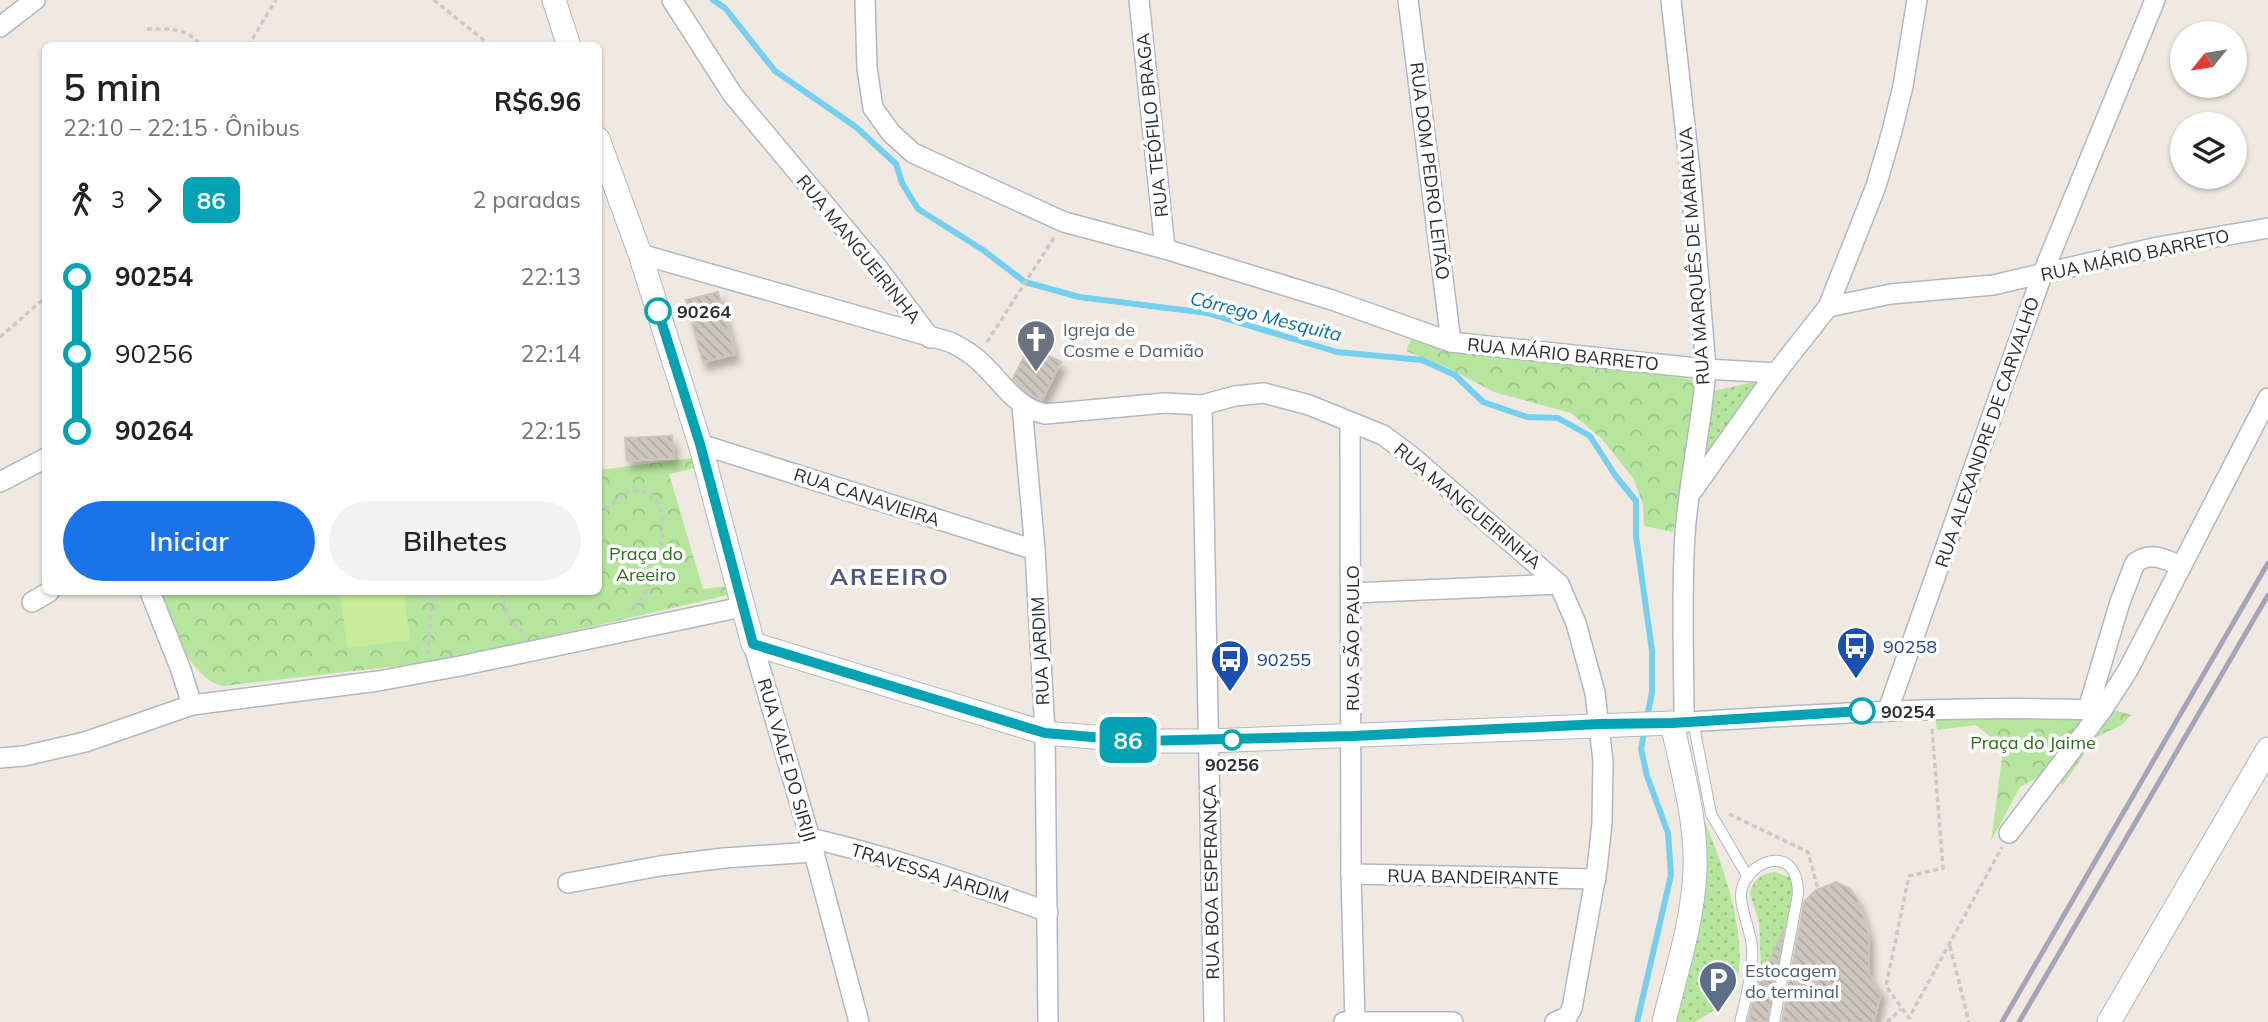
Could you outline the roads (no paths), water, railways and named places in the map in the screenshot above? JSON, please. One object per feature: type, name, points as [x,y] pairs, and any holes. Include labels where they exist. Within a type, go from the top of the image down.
[{"type":"street","points":[[0,27],[35,0]]},
{"type":"street","points":[[554,0],[568,42]]},
{"type":"street","name":"RUA MANGUEIRINHA","points":[[672,0],[733,95],[877,267],[930,338],[950,342],[977,359],[1022,406],[1045,414],[1152,404],[1202,405],[1235,396],[1264,393],[1309,405],[1383,435],[1410,455],[1559,584],[1576,623],[1595,693],[1603,761],[1602,823],[1596,879],[1572,1008],[1561,1020]]},
{"type":"street","name":"RUA MÁRIO BARRETO","points":[[865,0],[867,68],[873,108],[891,133],[913,153],[1064,222],[1165,249],[1332,300],[1451,342],[1706,369],[1776,373]]},
{"type":"street","name":"RUA TEÓFILO BRAGA","points":[[1139,0],[1165,249]]},
{"type":"street","name":"RUA DOM PEDRO LEITÃO","points":[[1408,0],[1451,342]]},
{"type":"street","name":"RUA MARQUÊS DE MARIALVA","points":[[1666,723],[1684,574],[1685,532],[1706,369],[1690,170],[1671,0]]},
{"type":"street","points":[[1691,492],[1776,373],[1828,307],[1876,186],[1903,86],[1917,0]]},
{"type":"street","name":"RUA ALEXANDRE DE CARVALHO","points":[[1888,710],[2042,275],[2155,0]]},
{"type":"street","name":"RUA VALE DO SIRIJI","points":[[602,150],[640,254],[700,444],[742,607],[812,845],[859,1022]]},
{"type":"street","name":"RUA MÁRIO BARRETO","points":[[1828,307],[1891,295],[1993,285],[2158,247],[2268,228]]},
{"type":"street","points":[[640,254],[930,338]]},
{"type":"street","points":[[2009,833],[2095,709],[2128,670],[2268,398]]},
{"type":"street","name":"RUA BOA ESPERANÇA","points":[[1202,405],[1214,1022]]},
{"type":"street","name":"RUA JARDIM","points":[[1022,406],[1035,550],[1045,733],[1048,1022]]},
{"type":"street","name":"RUA SÃO PAULO","points":[[1350,423],[1353,736],[1351,874],[1355,1022]]},
{"type":"street","name":"RUA CANAVIEIRA","points":[[700,444],[1035,550]]},
{"type":"street","points":[[0,482],[42,460]]},
{"type":"street","points":[[2095,709],[2120,602],[2135,563],[2150,555],[2181,566]]},
{"type":"street","points":[[1352,593],[1559,584]]},
{"type":"street","points":[[151,595],[192,705]]},
{"type":"street","points":[[0,758],[24,756],[85,742],[192,705],[378,681],[742,607]]},
{"type":"street","points":[[753,644],[1045,733],[1140,741],[1353,736],[1666,723],[1888,710],[2095,709]]},
{"type":"street","points":[[1664,1022],[1689,923],[1695,869],[1691,814],[1666,723]]},
{"type":"street","points":[[2109,1022],[2268,749]]},
{"type":"street","name":"TRAVESSA JARDIM","points":[[568,883],[660,866],[812,845],[872,853],[1048,912]]},
{"type":"street","name":"RUA BANDEIRANTE","points":[[1351,874],[1596,879]]},
{"type":"street","points":[[1343,1022],[1453,1022]]},
{"type":"lane","points":[[1666,723],[1708,798],[1711,814],[1748,877]]},
{"type":"lane","points":[[1740,1022],[1753,949],[1741,894],[1748,877],[1764,864],[1782,861],[1794,870],[1798,880],[1798,894],[1774,1022]]},
{"type":"waterway","name":"Córrego Mesquita","points":[[713,0],[725,8],[775,71],[856,127],[896,164],[902,183],[918,209],[983,250],[1025,282],[1079,297],[1207,313],[1337,352],[1422,360],[1455,375],[1483,402],[1527,417],[1558,418],[1590,436],[1615,475],[1636,501],[1636,536],[1652,651],[1652,692],[1641,749],[1647,776],[1668,833],[1671,875],[1637,1022]]},
{"type":"railway","points":[[2002,1022],[2268,563]]},
{"type":"railway","points":[[2019,1022],[2268,595]]},
{"type":"place","name":"90264","points":[[658,311]]},
{"type":"place","name":"Igreja de Cosme e Damião","points":[[1036,373]]},
{"type":"place","name":"90258","points":[[1856,680]]},
{"type":"place","name":"90255","points":[[1230,693]]},
{"type":"place","name":"90254","points":[[1862,711]]},
{"type":"place","name":"90256","points":[[1232,740]]},
{"type":"place","name":"Estocagem do terminal","points":[[1718,1014]]},
{"type":"district","name":"AREEIRO","points":[[890,576]]},
{"type":"park label","name":"Praça do Areeiro","points":[[646,563]]},
{"type":"park label","name":"Praça do Jaime","points":[[2033,742]]}]
